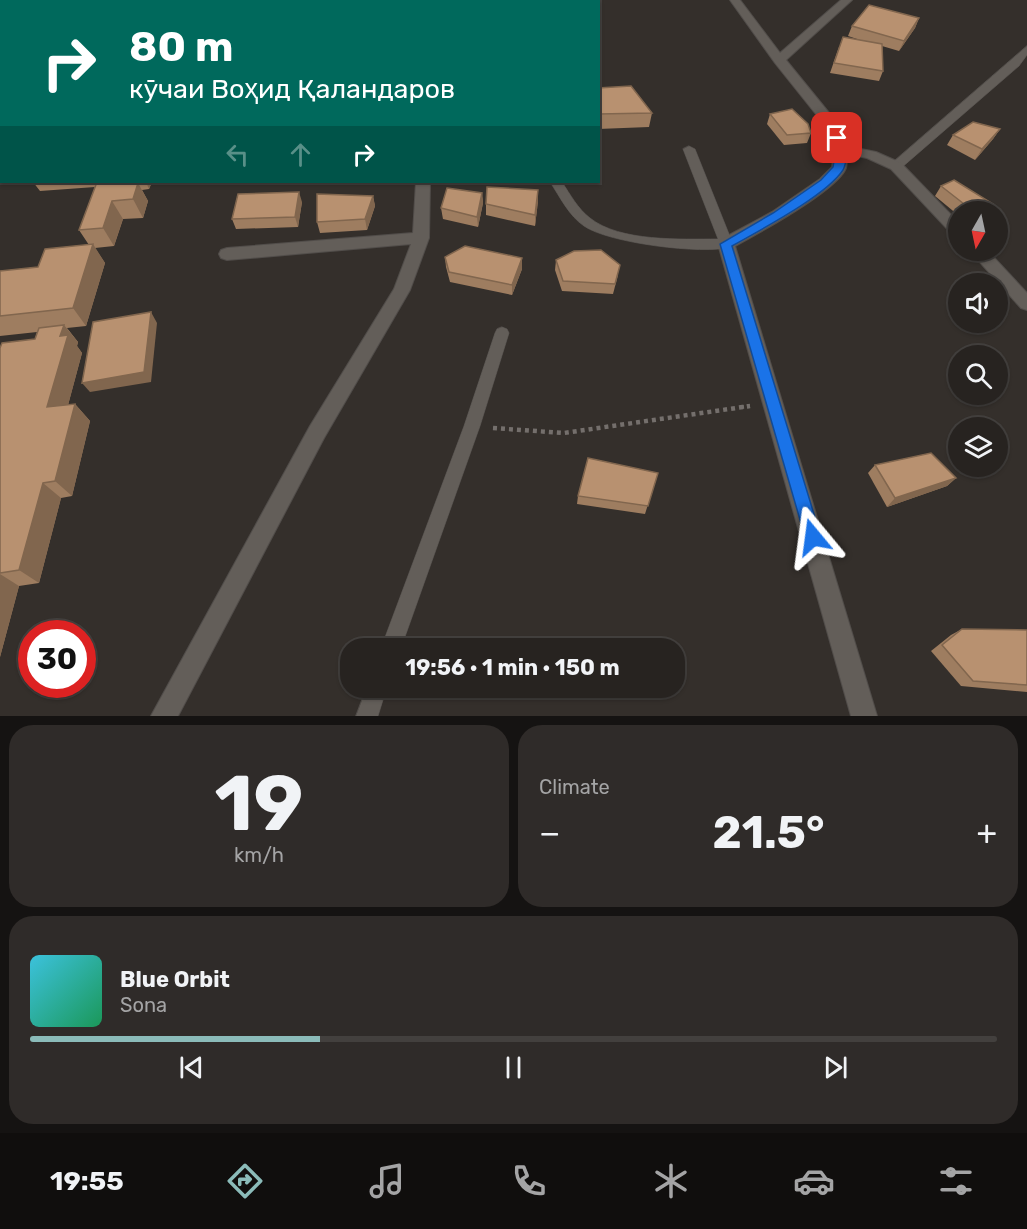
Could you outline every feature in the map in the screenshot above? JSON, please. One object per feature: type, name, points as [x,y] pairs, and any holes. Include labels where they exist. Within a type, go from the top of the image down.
[{"type":"street","points":[[735,0],[829,122],[841,149],[839,168],[825,182],[777,216],[726,244],[864,716]]},
{"type":"street","points":[[779,60],[847,0]]},
{"type":"street","points":[[841,149],[871,155],[896,166],[948,221]]},
{"type":"street","points":[[164,716],[317,432],[402,290],[421,238],[423,183]]},
{"type":"street","points":[[227,254],[421,238]]},
{"type":"street","points":[[986,261],[1027,304]]},
{"type":"lane","points":[[896,166],[1015,64],[1027,48]]},
{"type":"lane","points":[[1015,64],[1027,65]]},
{"type":"lane","points":[[557,183],[569,203],[589,224],[607,231],[652,241],[726,244],[689,149]]},
{"type":"lane","points":[[395,638],[472,426],[502,333]]},
{"type":"lane","points":[[367,716],[373,698]]},
{"type":"path","points":[[472,426],[564,433],[774,402]]},
{"type":"building","points":[[869,5],[919,18],[904,41],[852,26]]},
{"type":"building","points":[[843,37],[882,44],[883,71],[834,63]]},
{"type":"building","points":[[631,86],[652,113],[600,114],[600,88]]},
{"type":"building","points":[[792,109],[808,124],[811,133],[787,135],[770,114]]},
{"type":"building","points":[[973,122],[1000,129],[982,149],[953,135]]},
{"type":"building","points":[[954,180],[988,201],[960,201],[941,186]]},
{"type":"building","points":[[97,183],[138,183],[133,199],[112,201],[103,228],[79,230]]},
{"type":"building","points":[[487,187],[538,190],[535,215],[486,204]]},
{"type":"building","points":[[447,188],[482,193],[477,217],[441,208]]},
{"type":"building","points":[[299,192],[295,217],[232,219],[238,194]]},
{"type":"building","points":[[317,194],[373,196],[365,219],[317,222]]},
{"type":"building","points":[[93,244],[73,308],[0,316],[0,271],[38,267],[45,249]]},
{"type":"building","points":[[465,246],[522,258],[512,285],[449,272],[445,257]]},
{"type":"building","points":[[601,250],[620,265],[615,284],[563,281],[556,260],[574,251]]},
{"type":"building","points":[[151,312],[144,372],[82,383],[93,322]]},
{"type":"building","points":[[64,325],[60,336],[68,335],[47,407],[75,404],[55,481],[43,483],[19,570],[0,573],[0,348],[2,343],[35,339],[39,328]]},
{"type":"building","points":[[931,453],[948,470],[948,477],[956,478],[895,498],[875,465]]},
{"type":"building","points":[[588,458],[658,473],[648,506],[578,496]]},
{"type":"building","points":[[962,629],[1027,630],[1027,685],[973,681],[942,645]]},
{"type":"route","points":[[813,537],[726,244],[777,216],[825,182],[839,168],[841,149],[837,138]]}]
